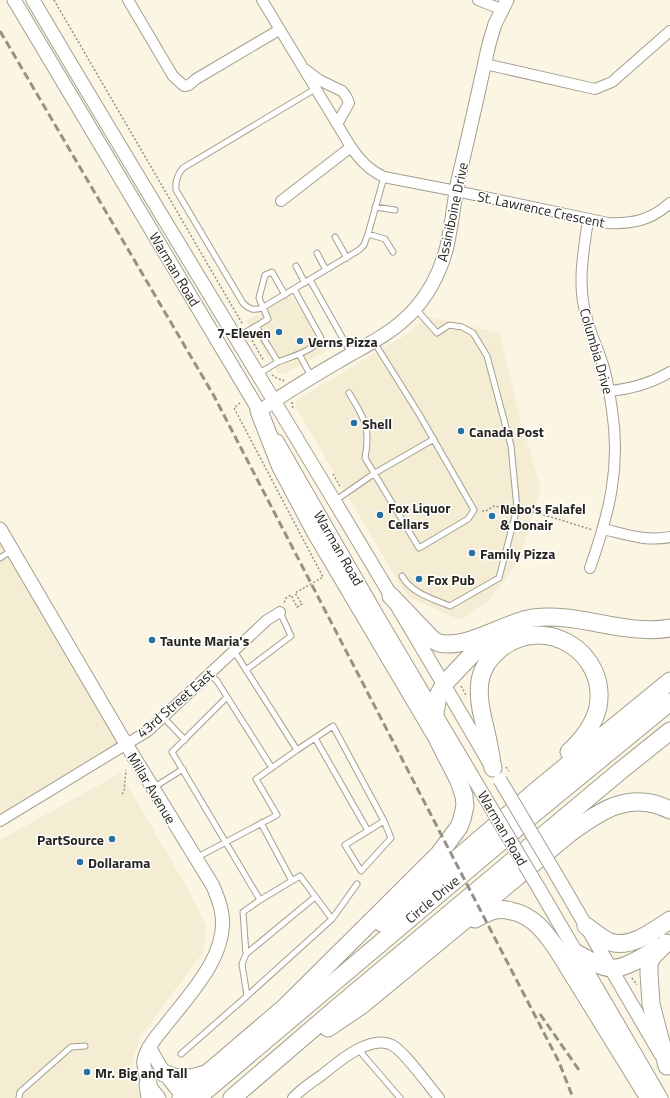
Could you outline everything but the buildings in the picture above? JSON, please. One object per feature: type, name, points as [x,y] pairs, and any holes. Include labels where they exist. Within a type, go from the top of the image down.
[{"type":"highway","points":[[259,411],[280,465],[316,533],[436,736],[460,781],[465,806],[459,827],[438,854],[283,1009]]},
{"type":"highway","points":[[391,596],[431,638],[438,643],[455,643],[466,641],[526,620],[554,617],[585,620],[625,628],[650,630],[670,628]]},
{"type":"highway","points":[[435,713],[438,696],[444,684],[479,647],[512,624]]},
{"type":"highway","points":[[438,876],[484,831],[575,747],[591,726],[598,707],[599,699],[597,682],[592,667],[587,659],[581,652],[568,643],[547,636],[538,635],[521,638],[501,648],[486,665],[480,681],[480,699],[496,774]]},
{"type":"highway","points":[[186,1097],[207,1073],[543,785],[670,681]]},
{"type":"highway","name":"Circle Drive","points":[[186,1097],[670,702]]},
{"type":"highway","name":"Circle Drive","points":[[232,1098],[338,1007],[670,731]]},
{"type":"highway","points":[[260,1075],[362,1005],[570,833],[596,815],[621,804],[637,801],[656,804],[670,810]]},
{"type":"highway","points":[[441,940],[471,921],[493,910],[505,910],[522,914],[539,925],[557,949],[649,1098]]},
{"type":"highway","points":[[586,926],[610,942],[628,943],[640,938],[670,920]]},
{"type":"highway","points":[[576,953],[611,969],[632,962],[668,941]]},
{"type":"highway","points":[[668,941],[652,957],[649,964],[649,973],[651,1004],[669,1069]]},
{"type":"highway","points":[[164,1073],[178,1079],[191,1079],[207,1073]]},
{"type":"main road","name":"Warman Road","points":[[14,0],[259,411],[662,1098]]},
{"type":"main road","name":"Warman Road","points":[[33,0],[105,121],[242,334],[263,370],[274,401],[339,497],[391,596],[557,876],[669,1069]]},
{"type":"main road","name":"Assiniboine Drive","points":[[259,411],[288,391],[392,329],[415,308],[428,291],[438,272],[447,247],[456,191],[494,24],[504,5]]},
{"type":"main road","name":"Millar Avenue","points":[[0,529],[126,744],[213,886],[220,902],[222,916],[220,944],[205,974],[149,1046],[144,1060],[149,1091],[159,1098]]},
{"type":"main road","points":[[149,1046],[164,1073],[186,1097]]},
{"type":"street","points":[[128,0],[173,76],[184,86],[189,85],[196,79],[279,30]]},
{"type":"street","name":"St. Lawrence Crescent","points":[[262,0],[351,147],[362,162],[384,177],[608,223],[626,224],[642,221],[670,203]]},
{"type":"street","points":[[478,0],[504,5]]},
{"type":"street","points":[[485,64],[595,89],[612,82],[670,31]]},
{"type":"street","name":"St. Lawrence Crescent","points":[[303,68],[319,80],[342,91],[346,96],[349,103],[337,124]]},
{"type":"street","points":[[281,201],[351,147]]},
{"type":"street","name":"Columbia Drive","points":[[588,220],[582,263],[581,284],[589,328],[604,368],[609,390],[616,452],[612,488],[602,532],[590,568]]},
{"type":"street","points":[[609,390],[628,389],[644,385],[670,372]]},
{"type":"street","points":[[602,532],[645,539],[662,539],[670,537]]},
{"type":"street","name":"43rd Street East","points":[[0,822],[148,731],[267,620],[280,612]]},
{"type":"street","points":[[293,1098],[358,1049],[381,1042],[389,1043],[400,1051],[439,1098]]},
{"type":"lane","points":[[315,88],[183,168],[179,172],[176,179],[176,190],[247,307],[252,310],[257,310],[263,307],[359,250],[364,245],[368,234],[384,177]]},
{"type":"lane","points":[[375,207],[395,210]]},
{"type":"lane","points":[[368,234],[385,239],[393,252]]},
{"type":"lane","points":[[335,237],[347,258]]},
{"type":"lane","points":[[317,253],[326,270]]},
{"type":"lane","points":[[296,266],[308,281],[352,354]]},
{"type":"lane","points":[[242,334],[268,319],[259,298],[265,275],[272,272],[285,295]]},
{"type":"lane","points":[[263,370],[316,345],[321,338],[294,289]]},
{"type":"lane","points":[[402,576],[406,584],[415,590],[450,606],[499,578],[517,508],[511,446],[487,356],[484,350],[473,333],[462,327],[449,325],[437,333],[415,308]]},
{"type":"lane","points":[[256,326],[278,362]]},
{"type":"lane","points":[[349,393],[366,422],[368,444],[365,458],[419,548],[468,519],[474,510],[434,439],[373,341]]},
{"type":"lane","points":[[299,354],[312,377]]},
{"type":"lane","points":[[339,497],[434,439]]},
{"type":"lane","points":[[0,558],[12,550]]},
{"type":"lane","points":[[246,670],[291,636],[280,612]]},
{"type":"lane","points":[[234,651],[297,750]]},
{"type":"lane","points":[[209,674],[217,681],[272,768]]},
{"type":"lane","points":[[227,697],[172,752],[260,900]]},
{"type":"lane","points":[[163,717],[184,740]]},
{"type":"lane","points":[[195,858],[278,815],[256,779],[332,726],[384,821],[391,838],[361,871],[345,845],[384,821]]},
{"type":"lane","points":[[316,738],[368,831]]},
{"type":"lane","points":[[153,788],[183,769]]},
{"type":"lane","points":[[261,824],[292,882]]},
{"type":"lane","points":[[246,996],[242,964],[246,954],[243,912],[300,876],[332,919]]},
{"type":"lane","points":[[181,1054],[332,919],[357,884]]},
{"type":"lane","points":[[246,954],[315,897]]},
{"type":"lane","points":[[19,1098],[20,1092],[71,1047],[85,1046]]},
{"type":"lane","points":[[358,1049],[400,1098]]},
{"type":"path","points":[[54,0],[263,370],[283,380],[293,403],[293,409],[296,415]]},
{"type":"path","points":[[240,403],[234,408],[323,577],[295,593],[302,604],[297,607],[291,595],[286,598],[280,612]]},
{"type":"path","points":[[331,472],[339,497]]},
{"type":"path","points":[[474,510],[486,511],[494,506],[509,509],[517,508],[602,532]]},
{"type":"path","points":[[122,794],[124,791],[126,770]]},
{"type":"shaded area","points":[[291,295],[327,351],[286,373],[278,373],[246,321]]},
{"type":"shaded area","points":[[426,316],[500,333],[520,419],[541,488],[518,562],[490,600],[460,620],[410,598],[402,588],[295,406],[298,399],[409,333]]},
{"type":"shaded area","points":[[0,529],[126,744],[0,821]]},
{"type":"shaded area","points":[[120,773],[191,894],[206,926],[206,938],[202,954],[140,1037],[132,1063],[133,1075],[141,1098],[0,1098],[0,840]]},
{"type":"railway","points":[[0,31],[214,396],[559,1062],[573,1098]]},
{"type":"railway","points":[[540,1014],[579,1070]]},
{"type":"place","name":"7-Eleven","points":[[279,332]]},
{"type":"place","name":"Verns Pizza","points":[[300,341]]},
{"type":"place","name":"Shell","points":[[354,423]]},
{"type":"place","name":"Canada Post","points":[[461,431]]},
{"type":"place","name":"Fox Liquor Cellars","points":[[380,515]]},
{"type":"place","name":"Nebo's Falafel & Donair","points":[[492,516]]},
{"type":"place","name":"Family Pizza","points":[[472,553]]},
{"type":"place","name":"Fox Pub","points":[[419,579]]},
{"type":"place","name":"Taunte Maria's","points":[[152,640]]},
{"type":"place","name":"PartSource","points":[[112,839]]},
{"type":"place","name":"Dollarama","points":[[80,862]]},
{"type":"place","name":"Mr. Big and Tall","points":[[87,1072]]}]
